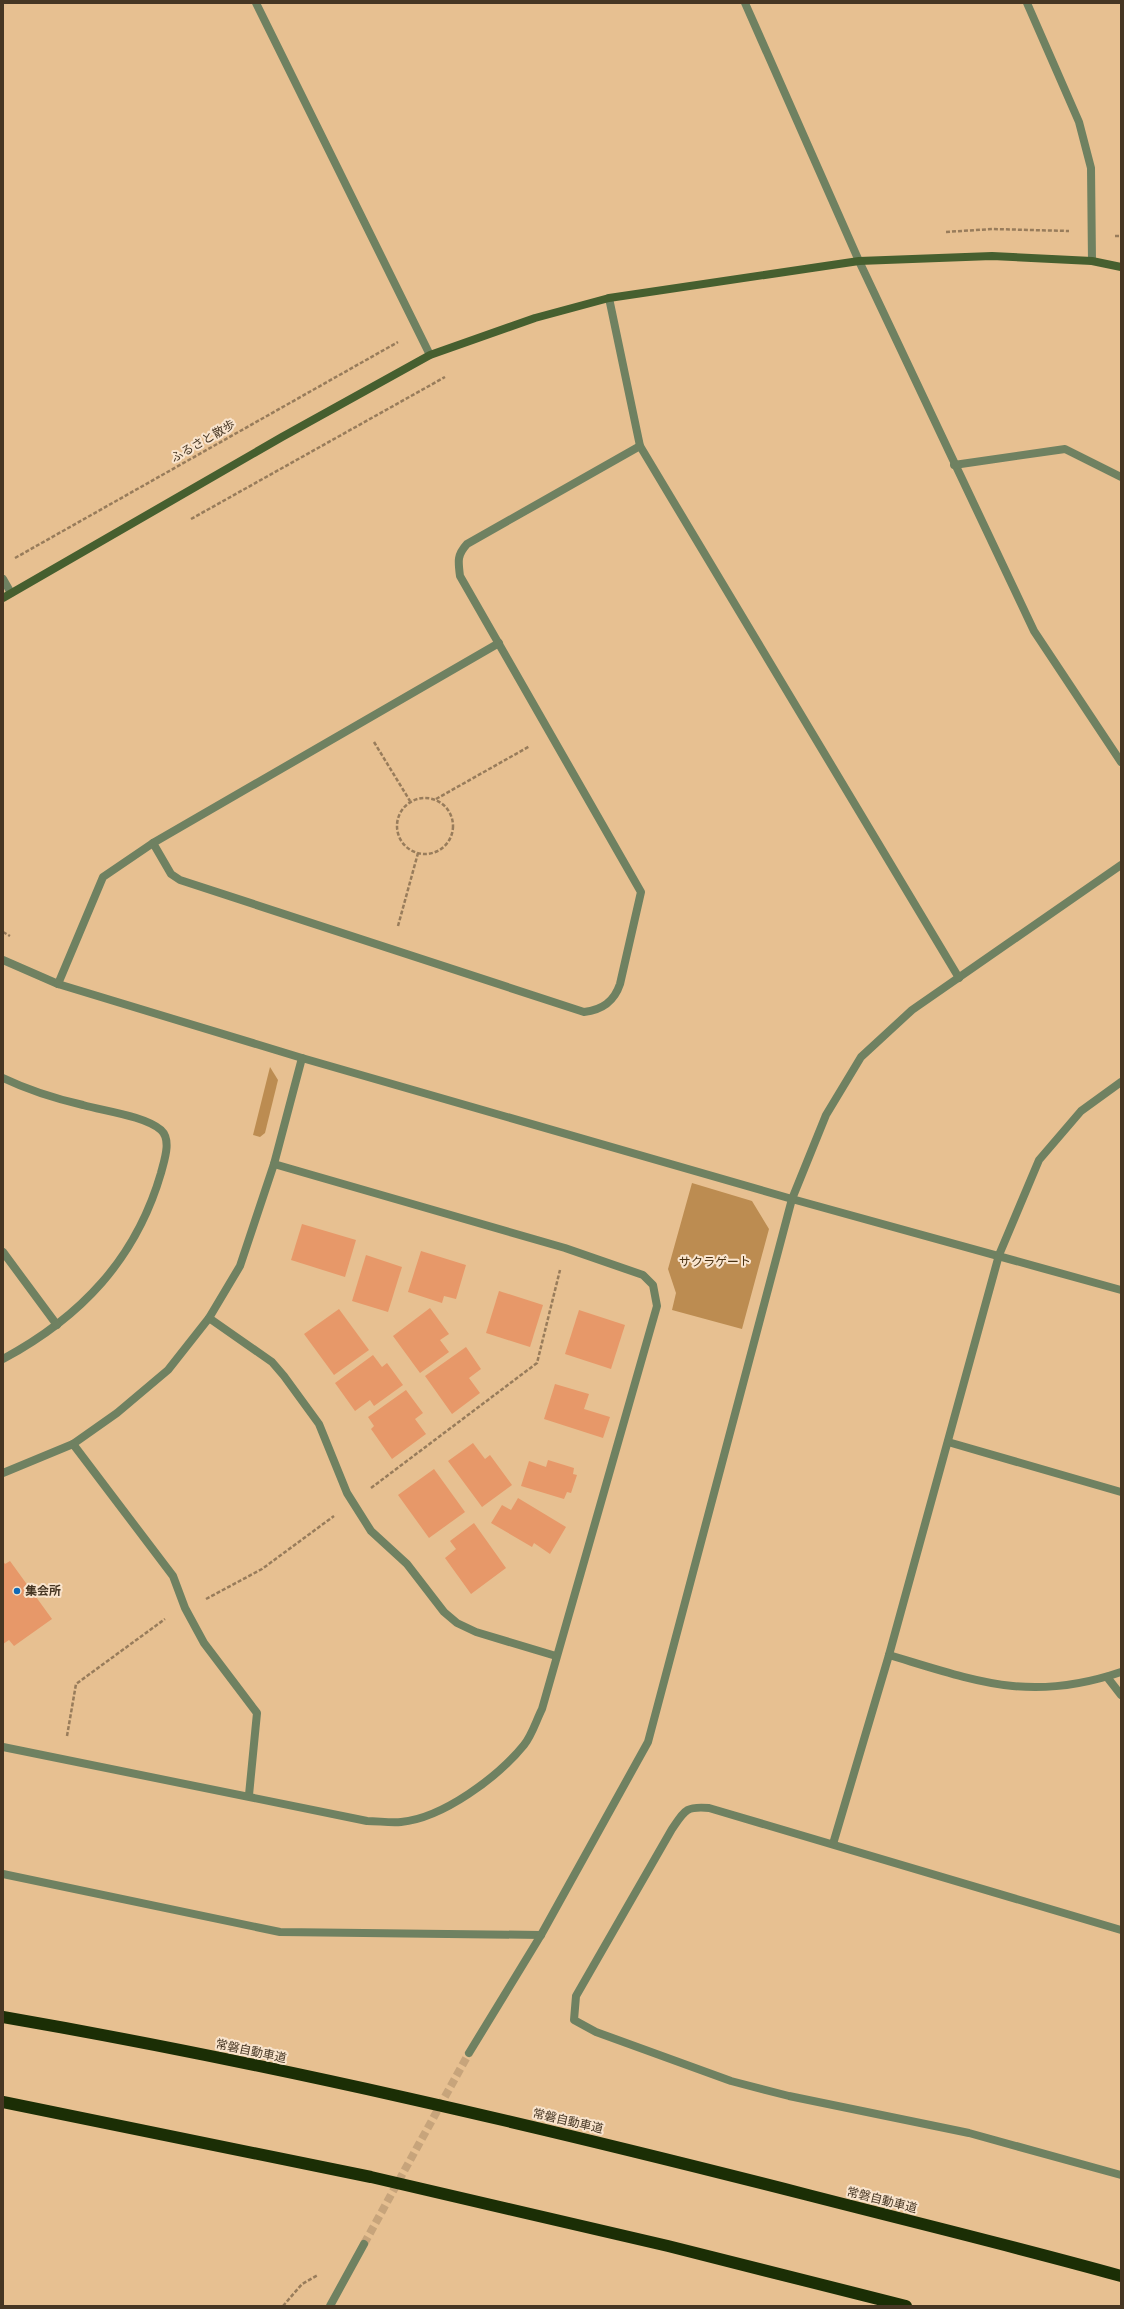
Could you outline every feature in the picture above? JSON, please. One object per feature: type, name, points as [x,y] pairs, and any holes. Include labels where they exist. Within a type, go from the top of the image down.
[{"type":"highway","name":"常磐自動車道","points":[[3,2017],[79,2030],[426,2102],[698,2167],[1121,2276]]},
{"type":"highway","points":[[3,2102],[371,2177],[668,2246],[906,2306]]},
{"type":"street","points":[[256,3],[430,355]]},
{"type":"street","points":[[745,3],[858,261],[1034,630],[1121,762]]},
{"type":"street","points":[[1027,3],[1079,122],[1091,168],[1092,261]]},
{"type":"street","points":[[3,598],[282,436],[430,355],[535,318],[609,298],[858,261],[992,256],[1092,261],[1121,267]]},
{"type":"street","points":[[609,298],[640,446],[959,978]]},
{"type":"street","points":[[153,843],[172,874],[180,880],[584,1012],[595,1011],[610,1002],[616,995],[641,892],[460,576],[458,562],[459,552],[467,544],[640,446]]},
{"type":"street","points":[[954,465],[1065,450],[1121,477]]},
{"type":"street","points":[[3,579],[11,593]]},
{"type":"street","points":[[58,984],[104,877],[153,843],[499,643]]},
{"type":"street","points":[[469,2053],[541,1935],[648,1742],[792,1199],[826,1115],[861,1057],[912,1010],[1121,865]]},
{"type":"street","points":[[3,960],[58,984],[302,1058],[792,1199],[1121,1290]]},
{"type":"street","points":[[3,1473],[73,1444],[117,1413],[168,1370],[209,1318],[240,1266],[274,1164],[302,1058]]},
{"type":"street","points":[[3,1078],[81,1105],[147,1122],[162,1130],[166,1140],[166,1156],[155,1194],[127,1251],[98,1287],[57,1325],[30,1344],[3,1359]]},
{"type":"street","points":[[833,1844],[888,1655],[999,1256],[1039,1160],[1081,1111],[1121,1082]]},
{"type":"street","points":[[3,1747],[249,1795],[367,1821],[402,1822],[435,1812],[467,1796],[500,1771],[525,1744],[542,1709],[657,1306],[653,1285],[643,1275],[565,1248],[274,1164]]},
{"type":"street","points":[[3,1252],[57,1325]]},
{"type":"street","points":[[209,1318],[272,1362],[284,1376],[319,1424],[347,1493],[371,1531],[407,1564],[444,1612],[457,1623],[476,1632],[556,1656]]},
{"type":"street","points":[[948,1442],[1121,1492]]},
{"type":"street","points":[[73,1444],[173,1576],[185,1608],[204,1643],[257,1713],[249,1795]]},
{"type":"street","points":[[888,1655],[997,1686],[1030,1688],[1058,1687],[1107,1677],[1121,1672]]},
{"type":"street","points":[[1107,1677],[1121,1695]]},
{"type":"street","points":[[1121,1930],[710,1808],[692,1807],[683,1813],[672,1829],[576,1996],[574,2020],[596,2032],[731,2081],[790,2096],[969,2133],[1121,2175]]},
{"type":"street","points":[[3,1874],[280,1932],[541,1935]]},
{"type":"street","points":[[330,2306],[364,2244]]},
{"type":"path","name":"ふるさと散歩","points":[[15,558],[400,341]]},
{"type":"path","points":[[188,521],[450,375]]},
{"type":"path","points":[[362,722],[410,802]]},
{"type":"path","points":[[436,799],[551,734]]},
{"type":"path","points":[[428,797],[436,799],[450,811],[454,829],[445,846],[437,852],[428,854],[409,850],[398,834],[398,816],[410,802],[428,797]]},
{"type":"path","points":[[392,950],[418,853]]},
{"type":"path","points":[[365,1493],[537,1363],[565,1248]]},
{"type":"path","points":[[202,1600],[262,1569],[340,1511]]},
{"type":"path","points":[[64,1759],[76,1684],[156,1624],[170,1616]]},
{"type":"path","points":[[283,2306],[302,2284],[325,2272]]},
{"type":"green space","points":[[270,1067],[278,1080],[265,1133],[260,1137],[253,1135]]},
{"type":"green space","name":"サクラゲート","points":[[692,1183],[752,1201],[769,1229],[742,1329],[672,1310],[676,1293],[668,1269]]},
{"type":"building","points":[[302,1224],[356,1240],[345,1277],[291,1260]]},
{"type":"building","points":[[421,1251],[466,1265],[456,1299],[444,1296],[442,1303],[408,1292]]},
{"type":"building","points":[[366,1255],[402,1267],[388,1312],[352,1301]]},
{"type":"building","points":[[499,1291],[543,1305],[530,1347],[486,1333]]},
{"type":"building","points":[[430,1308],[449,1334],[440,1340],[449,1352],[420,1373],[393,1336]]},
{"type":"building","points":[[339,1309],[369,1350],[334,1375],[304,1334]]},
{"type":"building","points":[[579,1310],[625,1325],[611,1369],[565,1354]]},
{"type":"building","points":[[466,1347],[481,1369],[469,1378],[480,1393],[452,1414],[425,1376]]},
{"type":"building","points":[[373,1355],[382,1367],[387,1363],[403,1385],[374,1406],[370,1400],[355,1411],[335,1383]]},
{"type":"building","points":[[555,1384],[589,1394],[584,1409],[610,1417],[603,1438],[544,1419]]},
{"type":"building","points":[[406,1390],[423,1413],[415,1419],[426,1434],[392,1459],[371,1429],[374,1426],[368,1417]]},
{"type":"building","points":[[473,1443],[485,1459],[490,1455],[512,1485],[482,1507],[448,1461]]},
{"type":"building","points":[[548,1460],[574,1468],[573,1474],[577,1475],[571,1493],[567,1492],[564,1499],[521,1486],[529,1461],[546,1467]]},
{"type":"building","points":[[434,1469],[465,1512],[429,1538],[398,1495]]},
{"type":"building","points":[[518,1498],[566,1527],[550,1554],[534,1543],[532,1547],[491,1523],[502,1505],[511,1510]]},
{"type":"building","points":[[474,1523],[506,1568],[471,1594],[445,1558],[456,1549],[450,1541]]},
{"type":"building","name":"集会所","points":[[3,1561],[5,1564],[10,1561],[52,1619],[14,1646],[9,1640],[3,1644]]},
{"type":"tunnel","points":[[364,2244],[469,2053]]},
{"type":"place","name":"集会所","points":[[17,1591]]}]
